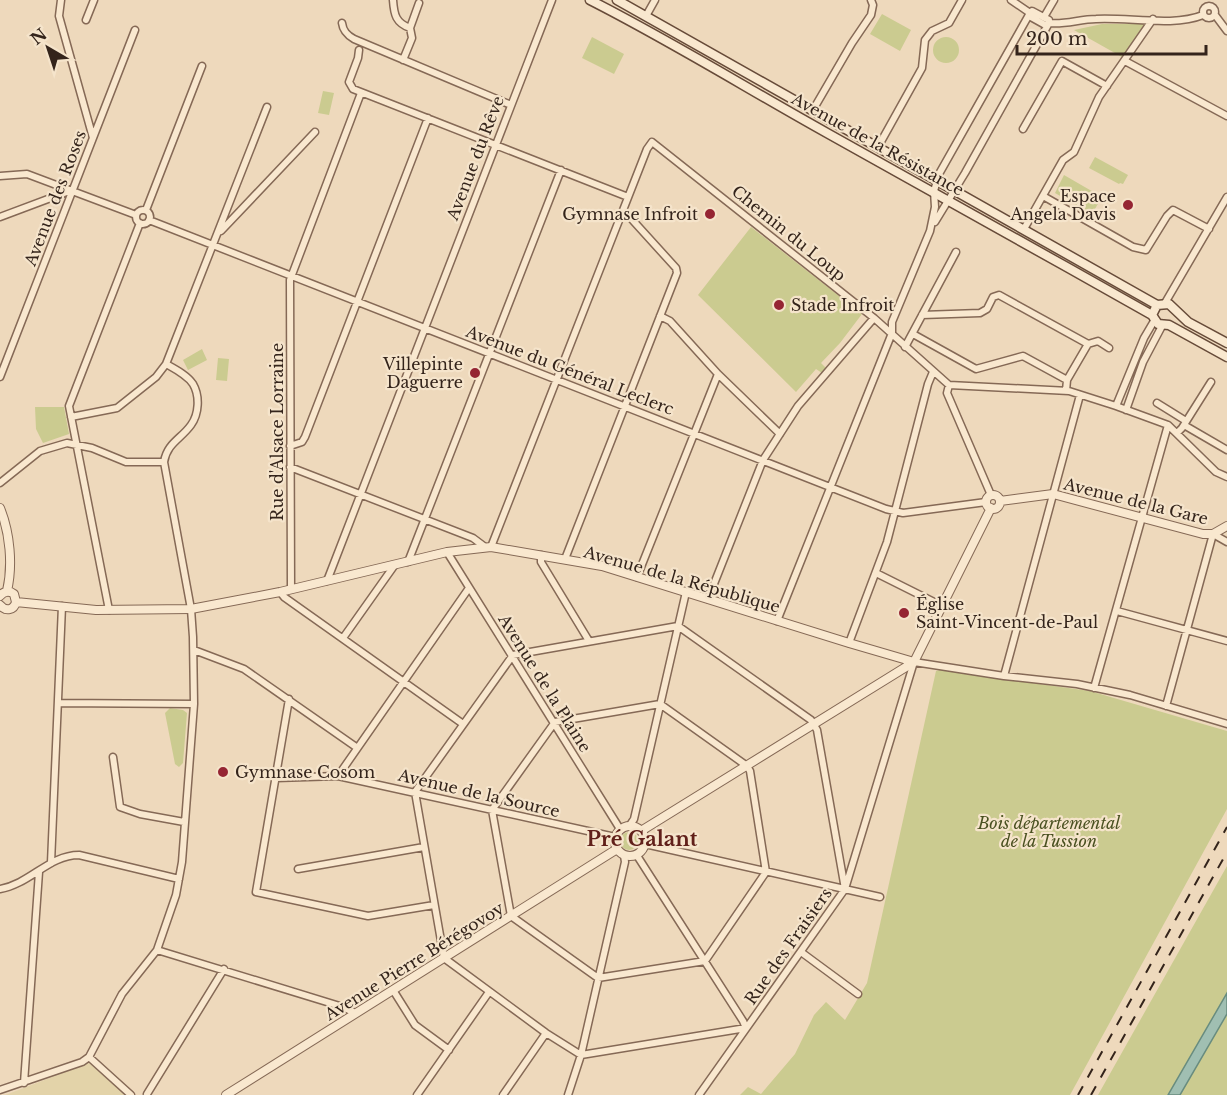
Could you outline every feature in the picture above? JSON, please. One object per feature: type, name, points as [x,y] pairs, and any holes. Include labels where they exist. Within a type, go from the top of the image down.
[{"type":"main road","name":"Avenue de la Résistance","points":[[590,0],[638,24],[827,134],[934,191],[1159,322],[1227,357]]},
{"type":"main road","name":"Avenue de la Résistance","points":[[616,0],[1024,229],[1161,304],[1172,307],[1188,322],[1227,343]]},
{"type":"main road","points":[[1161,304],[1159,322],[1174,320],[1176,312]]},
{"type":"street","points":[[61,0],[58,16],[93,138]]},
{"type":"street","points":[[86,20],[94,0]]},
{"type":"street","points":[[393,0],[396,19],[401,25],[410,28]]},
{"type":"street","name":"Avenue du Rêve","points":[[327,581],[552,0]]},
{"type":"street","points":[[646,16],[655,0]]},
{"type":"street","points":[[813,110],[871,15],[872,0]]},
{"type":"street","points":[[879,147],[922,68],[925,40],[932,31],[949,23],[962,0]]},
{"type":"street","points":[[1011,0],[1048,24],[1094,19],[1188,20],[1207,7],[1215,9],[1215,15],[1227,31]]},
{"type":"street","points":[[1044,17],[1054,0]]},
{"type":"street","points":[[1203,0],[1209,18],[1215,15]]},
{"type":"street","points":[[403,60],[412,38],[410,28],[419,3]]},
{"type":"street","points":[[777,621],[892,333],[892,322],[930,231],[1050,20],[1032,11],[1030,14],[937,180],[930,231]]},
{"type":"street","points":[[1024,229],[1063,160],[1074,152],[1100,97],[1153,19]]},
{"type":"street","points":[[342,23],[347,35],[511,105]]},
{"type":"street","name":"Avenue des Roses","points":[[0,377],[135,30]]},
{"type":"street","points":[[290,467],[473,538],[488,547],[628,197],[353,89],[349,82],[359,50]]},
{"type":"street","points":[[1023,129],[1062,61],[1107,86]]},
{"type":"street","points":[[1125,61],[1227,116]]},
{"type":"street","points":[[146,210],[202,66]]},
{"type":"street","points":[[291,276],[362,93]]},
{"type":"street","points":[[71,417],[117,408],[156,378],[166,364],[267,107]]},
{"type":"street","points":[[290,446],[302,442],[305,437],[428,118]]},
{"type":"street","points":[[218,233],[315,132]]},
{"type":"street","name":"Chemin du Loup","points":[[628,197],[652,142],[874,318],[949,384]]},
{"type":"street","points":[[408,562],[561,170]]},
{"type":"street","points":[[0,176],[27,174],[136,215]]},
{"type":"street","points":[[0,217],[72,190]]},
{"type":"street","points":[[1043,196],[1133,247],[1146,250],[1173,210],[1209,229]]},
{"type":"street","points":[[1161,304],[1226,199]]},
{"type":"street","points":[[136,215],[139,211],[146,210]]},
{"type":"street","points":[[136,215],[136,219],[144,224],[149,220],[149,213],[146,210]]},
{"type":"street","points":[[565,559],[677,273],[676,268],[623,211]]},
{"type":"street","name":"Avenue du Général Leclerc","points":[[149,220],[896,512],[989,502]]},
{"type":"street","points":[[109,610],[69,406],[140,223]]},
{"type":"street","points":[[905,347],[956,252]]},
{"type":"street","name":"Rue d'Alsace Lorraine","points":[[291,276],[291,589]]},
{"type":"street","points":[[922,315],[980,313],[987,309],[993,297],[999,296],[1088,344]]},
{"type":"street","points":[[660,316],[670,321],[718,374],[780,434]]},
{"type":"street","points":[[708,599],[763,460],[798,406],[874,318]]},
{"type":"street","points":[[1116,406],[1144,338],[1159,322]]},
{"type":"street","points":[[1126,410],[1159,322]]},
{"type":"street","points":[[914,333],[976,369],[1023,356],[1067,380]]},
{"type":"street","points":[[1066,391],[1067,380],[1088,344],[1098,341],[1109,348]]},
{"type":"street","points":[[0,1090],[89,1057],[122,994],[157,950],[176,895],[194,704],[194,650],[191,609],[164,462],[166,450],[171,443],[192,424],[197,416],[198,405],[193,384],[166,364]]},
{"type":"street","points":[[849,643],[887,542],[933,372]]},
{"type":"street","points":[[637,577],[718,374]]},
{"type":"street","points":[[1177,433],[1211,382]]},
{"type":"street","points":[[641,831],[914,662],[989,502],[997,496],[1000,501],[998,507],[989,502],[947,393],[949,384],[1066,391],[1116,406],[1168,425],[1216,472],[1227,477]]},
{"type":"street","points":[[1005,676],[1080,395]]},
{"type":"street","points":[[1157,403],[1227,450]]},
{"type":"street","points":[[1094,688],[1168,425]]},
{"type":"street","points":[[0,483],[40,451],[67,443],[126,462],[164,462]]},
{"type":"street","name":"Avenue de la Gare","points":[[1000,501],[1053,494],[1203,534],[1213,534],[1227,526]]},
{"type":"street","points":[[0,508],[9,555],[4,594],[14,594],[16,602]]},
{"type":"street","points":[[1166,706],[1213,534],[1227,542]]},
{"type":"street","name":"Avenue de la République","points":[[0,605],[5,609],[10,609],[16,602],[109,610],[191,609],[280,592],[447,552],[488,547],[602,566],[914,662]]},
{"type":"street","name":"Avenue de la Plaine","points":[[447,552],[620,829]]},
{"type":"street","points":[[541,555],[541,562],[589,641]]},
{"type":"street","points":[[343,638],[394,566]]},
{"type":"street","points":[[876,573],[942,606]]},
{"type":"street","points":[[338,776],[470,588]]},
{"type":"street","points":[[280,592],[463,724]]},
{"type":"street","points":[[568,1095],[581,1055],[625,862],[624,855],[617,849],[615,837],[620,829],[630,825],[634,819],[686,592]]},
{"type":"street","points":[[51,863],[62,606]]},
{"type":"street","points":[[1117,611],[1227,641]]},
{"type":"street","points":[[636,854],[746,1028],[581,1055],[546,1033],[444,958],[415,792],[513,655],[678,626],[811,720],[818,730],[845,889]]},
{"type":"street","points":[[194,650],[244,669],[357,747]]},
{"type":"street","points":[[893,674],[894,657]]},
{"type":"street","points":[[914,662],[1077,684],[1227,724]]},
{"type":"street","name":"Rue des Fraisiers","points":[[699,1095],[845,889],[914,662]]},
{"type":"street","points":[[289,699],[256,892],[368,916],[434,905]]},
{"type":"street","points":[[58,703],[194,704]]},
{"type":"street","points":[[660,704],[747,766],[750,771],[766,872],[705,960],[598,978],[511,916],[492,810],[555,722],[660,704]]},
{"type":"street","points":[[113,757],[120,807],[140,814],[184,822]]},
{"type":"street","name":"Avenue de la Source","points":[[276,778],[338,776],[615,837]]},
{"type":"street","points":[[630,825],[641,831],[645,844]]},
{"type":"street","points":[[645,844],[880,897]]},
{"type":"street","points":[[624,855],[636,854],[645,844]]},
{"type":"street","points":[[298,869],[424,847]]},
{"type":"street","name":"Avenue Pierre Bérégovoy","points":[[226,1095],[617,849]]},
{"type":"street","points":[[0,889],[20,883],[66,855],[80,855],[179,879]]},
{"type":"street","points":[[24,1083],[39,872]]},
{"type":"street","points":[[157,950],[224,969],[343,1007],[355,1013]]},
{"type":"street","points":[[801,952],[858,994]]},
{"type":"street","points":[[147,1094],[224,969]]},
{"type":"street","points":[[393,990],[415,1025],[449,1050]]},
{"type":"street","points":[[417,1095],[489,992]]},
{"type":"street","points":[[503,1095],[546,1033]]},
{"type":"street","points":[[89,1057],[131,1095]]},
{"type":"shaded area","points":[[1227,993],[1227,1014],[1180,1095],[1168,1095]]},
{"type":"shaded area","points":[[89,1063],[128,1095],[4,1095],[8,1094]]},
{"type":"green space","points":[[882,14],[911,30],[900,51],[870,34]]},
{"type":"green space","points":[[1102,24],[1144,25],[1122,57],[1074,30]]},
{"type":"green space","points":[[592,37],[624,54],[614,74],[582,58]]},
{"type":"green space","points":[[946,37],[955,41],[959,50],[955,59],[946,63],[937,59],[933,50],[937,41]]},
{"type":"green space","points":[[323,91],[334,93],[329,115],[318,113]]},
{"type":"green space","points":[[1095,157],[1128,175],[1123,184],[1089,168]]},
{"type":"green space","points":[[1064,175],[1102,197],[1092,214],[1055,193]]},
{"type":"green space","name":"Stade Infroit","points":[[751,227],[862,314],[821,363],[826,368],[822,373],[816,369],[796,392],[698,295]]},
{"type":"green space","points":[[202,349],[207,360],[188,370],[183,360]]},
{"type":"green space","points":[[218,358],[229,359],[227,381],[216,380]]},
{"type":"green space","points":[[35,407],[64,407],[69,434],[43,443],[36,429]]},
{"type":"green space","name":"Bois départemental de la Tussion","points":[[936,671],[1090,691],[1227,731],[1227,809],[1070,1095],[740,1095],[748,1087],[761,1094],[795,1054],[814,1015],[826,1002],[845,1020],[867,983]]},
{"type":"green space","points":[[170,708],[187,713],[183,763],[179,767],[175,764],[165,713]]},
{"type":"green space","points":[[625,832],[633,832],[638,837],[636,848],[625,850],[620,845],[620,837]]},
{"type":"green space","points":[[1227,866],[1227,993],[1168,1095],[1098,1095]]},
{"type":"green space","points":[[1227,1014],[1227,1095],[1180,1095]]},
{"type":"railway","points":[[1078,1095],[1227,827]]},
{"type":"railway","points":[[1091,1095],[1227,852]]},
{"type":"place","name":"Espace Angela Davis","points":[[1128,205]]},
{"type":"place","name":"Gymnase Infroit","points":[[710,214]]},
{"type":"place","name":"Stade Infroit","points":[[779,305]]},
{"type":"place","name":"Villepinte Daguerre","points":[[475,373]]},
{"type":"place","name":"Église Saint-Vincent-de-Paul","points":[[904,613]]},
{"type":"place","name":"Gymnase Cosom","points":[[223,772]]},
{"type":"district","name":"Pré Galant","points":[[642,839]]}]
